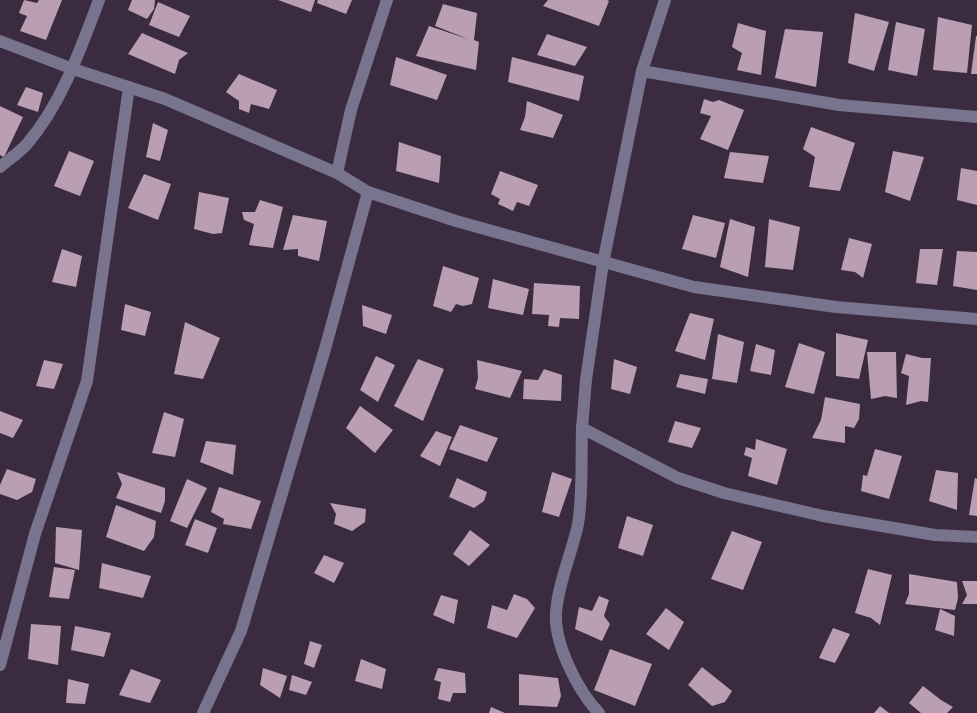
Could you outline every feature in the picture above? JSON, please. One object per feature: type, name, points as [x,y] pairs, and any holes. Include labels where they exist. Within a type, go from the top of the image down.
[{"type":"street","points":[[0,167],[26,145],[45,118],[73,69],[99,0]]},
{"type":"street","points":[[337,173],[351,110],[387,0]]},
{"type":"street","points":[[599,713],[590,703],[566,660],[558,632],[556,613],[578,522],[586,380],[603,263],[642,71],[665,0]]},
{"type":"street","points":[[0,41],[73,69],[165,100],[337,173],[368,192],[456,221],[603,263],[694,287],[836,307],[977,319]]},
{"type":"street","points":[[642,71],[839,104],[977,117]]},
{"type":"street","points":[[0,665],[35,534],[87,381],[129,88]]},
{"type":"street","points":[[203,713],[241,630],[323,358],[368,192]]},
{"type":"street","points":[[582,428],[678,478],[724,492],[823,516],[935,535],[977,537]]},
{"type":"building","points":[[24,0],[37,3],[39,0],[62,0],[46,40],[20,31],[27,16],[19,13]]},
{"type":"building","points":[[132,0],[155,0],[154,9],[147,19],[128,10]]},
{"type":"building","points":[[278,0],[315,0],[311,12]]},
{"type":"building","points":[[318,0],[352,0],[346,14],[317,3]]},
{"type":"building","points":[[548,0],[609,1],[599,26],[543,6]]},
{"type":"building","points":[[158,2],[190,16],[179,37],[149,25]]},
{"type":"building","points":[[443,4],[477,13],[474,40],[479,42],[476,70],[416,56],[429,26],[468,39],[435,26]]},
{"type":"building","points":[[855,13],[889,22],[874,71],[848,63]]},
{"type":"building","points":[[938,17],[972,25],[967,73],[933,70]]},
{"type":"building","points":[[896,22],[925,29],[917,76],[888,70]]},
{"type":"building","points":[[738,23],[766,31],[761,75],[737,70],[742,53],[732,47]]},
{"type":"building","points":[[785,29],[823,32],[816,87],[775,78]]},
{"type":"building","points":[[142,33],[188,53],[179,60],[175,74],[128,54]]},
{"type":"building","points":[[547,34],[587,47],[575,66],[537,55]]},
{"type":"building","points":[[976,36],[977,74],[971,74]]},
{"type":"building","points":[[396,57],[447,75],[437,100],[390,85]]},
{"type":"building","points":[[512,57],[584,76],[579,101],[508,82]]},
{"type":"building","points":[[239,74],[277,90],[269,109],[251,104],[249,113],[239,109],[239,101],[226,92]]},
{"type":"building","points":[[26,87],[43,93],[38,112],[17,105]]},
{"type":"building","points":[[704,99],[713,102],[719,100],[744,110],[728,150],[700,139],[711,116],[700,113]]},
{"type":"building","points":[[527,101],[563,115],[553,138],[520,130],[525,117]]},
{"type":"building","points":[[0,106],[23,117],[4,157],[0,155]]},
{"type":"building","points":[[153,123],[168,130],[160,161],[146,157]]},
{"type":"building","points":[[811,127],[855,143],[840,191],[809,187],[815,157],[803,149]]},
{"type":"building","points":[[399,142],[441,156],[439,183],[396,171]]},
{"type":"building","points":[[69,151],[94,161],[80,196],[54,186]]},
{"type":"building","points":[[893,151],[924,157],[910,201],[885,192]]},
{"type":"building","points":[[730,152],[769,156],[763,183],[724,178]]},
{"type":"building","points":[[961,168],[977,171],[977,205],[957,200]]},
{"type":"building","points":[[500,171],[538,185],[529,206],[517,202],[513,211],[498,204],[500,199],[491,194]]},
{"type":"building","points":[[144,174],[171,184],[158,220],[128,208]]},
{"type":"building","points":[[199,192],[229,198],[222,233],[213,234],[194,229]]},
{"type":"building","points":[[260,200],[283,207],[273,248],[249,245],[254,224],[244,220],[242,212],[255,212]]},
{"type":"building","points":[[293,215],[327,221],[319,261],[298,256],[298,249],[283,250]]},
{"type":"building","points":[[693,215],[725,223],[716,258],[682,249]]},
{"type":"building","points":[[730,219],[755,227],[748,277],[720,267]]},
{"type":"building","points":[[769,219],[800,227],[793,270],[765,267]]},
{"type":"building","points":[[849,238],[872,244],[863,278],[855,272],[841,270]]},
{"type":"building","points":[[62,249],[82,256],[76,287],[52,282]]},
{"type":"building","points":[[920,249],[943,249],[937,285],[916,283]]},
{"type":"building","points":[[957,251],[977,252],[977,290],[953,286]]},
{"type":"building","points":[[443,266],[479,278],[472,304],[463,306],[456,304],[451,312],[433,306]]},
{"type":"building","points":[[493,279],[529,289],[523,315],[488,308]]},
{"type":"building","points":[[534,283],[580,286],[579,319],[560,318],[559,327],[548,326],[549,315],[532,314]]},
{"type":"building","points":[[125,304],[151,312],[145,336],[121,330]]},
{"type":"building","points":[[362,305],[392,315],[386,334],[363,326]]},
{"type":"building","points":[[690,313],[714,319],[705,360],[675,351]]},
{"type":"building","points":[[185,322],[220,338],[203,379],[174,374]]},
{"type":"building","points":[[836,333],[868,340],[859,379],[836,376]]},
{"type":"building","points":[[718,334],[744,342],[737,383],[712,379]]},
{"type":"building","points":[[799,343],[825,352],[814,394],[785,387]]},
{"type":"building","points":[[756,344],[775,350],[771,375],[750,371]]},
{"type":"building","points":[[867,352],[896,352],[897,398],[885,396],[871,399]]},
{"type":"building","points":[[906,354],[931,358],[928,402],[921,401],[906,405],[909,376],[901,373]]},
{"type":"building","points":[[376,356],[395,365],[378,402],[360,390]]},
{"type":"building","points":[[418,359],[444,369],[423,421],[394,406]]},
{"type":"building","points":[[614,359],[637,367],[630,394],[611,389]]},
{"type":"building","points":[[44,360],[63,364],[54,389],[36,386]]},
{"type":"building","points":[[477,360],[522,371],[510,398],[475,389],[478,378]]},
{"type":"building","points":[[544,369],[562,375],[561,401],[523,399],[524,379],[538,380]]},
{"type":"building","points":[[680,374],[708,379],[705,394],[676,387]]},
{"type":"building","points":[[825,397],[860,404],[859,419],[854,428],[845,426],[845,443],[812,438],[821,420]]},
{"type":"building","points":[[360,406],[393,430],[375,453],[346,428]]},
{"type":"building","points":[[0,411],[23,420],[13,438],[0,433]]},
{"type":"building","points":[[164,412],[184,419],[175,457],[152,453]]},
{"type":"building","points":[[675,421],[701,428],[692,448],[668,442]]},
{"type":"building","points":[[460,425],[498,438],[487,462],[449,449]]},
{"type":"building","points":[[436,431],[452,437],[440,466],[420,456]]},
{"type":"building","points":[[756,439],[787,449],[777,485],[748,476],[752,458],[744,455],[746,447],[755,450]]},
{"type":"building","points":[[206,441],[236,445],[233,475],[200,462]]},
{"type":"building","points":[[875,449],[902,456],[889,499],[861,491],[863,475],[867,476]]},
{"type":"building","points":[[7,469],[36,479],[32,492],[17,500],[0,494],[0,485]]},
{"type":"building","points":[[936,470],[958,473],[957,510],[929,501]]},
{"type":"building","points":[[117,472],[165,488],[165,501],[161,513],[116,498],[122,484]]},
{"type":"building","points":[[552,472],[572,479],[559,517],[542,512]]},
{"type":"building","points":[[457,478],[487,492],[484,501],[474,508],[449,497]]},
{"type":"building","points":[[975,478],[977,479],[977,516],[969,515]]},
{"type":"building","points":[[187,479],[207,488],[187,528],[170,521]]},
{"type":"building","points":[[219,487],[261,501],[251,529],[223,524],[224,519],[211,512]]},
{"type":"building","points":[[330,503],[366,509],[365,522],[352,531],[334,524],[336,514]]},
{"type":"building","points":[[116,505],[156,521],[154,537],[144,551],[106,537]]},
{"type":"building","points":[[627,516],[653,525],[643,556],[618,548]]},
{"type":"building","points":[[195,519],[217,528],[208,553],[185,545]]},
{"type":"building","points":[[56,527],[82,530],[79,570],[55,563]]},
{"type":"building","points":[[470,530],[490,545],[469,566],[453,554]]},
{"type":"building","points":[[732,531],[762,542],[743,590],[711,579]]},
{"type":"building","points":[[324,555],[344,563],[334,583],[314,573]]},
{"type":"building","points":[[102,563],[151,576],[143,598],[99,588]]},
{"type":"building","points":[[54,567],[75,570],[69,599],[49,597]]},
{"type":"building","points":[[868,569],[892,575],[880,625],[871,618],[855,613]]},
{"type":"building","points":[[909,574],[957,582],[958,598],[955,610],[905,604],[909,594]]},
{"type":"building","points":[[962,581],[977,581],[977,604],[962,604],[967,595]]},
{"type":"building","points":[[514,594],[527,599],[535,608],[517,638],[487,628],[492,605],[507,610]]},
{"type":"building","points":[[441,595],[458,600],[454,624],[433,615]]},
{"type":"building","points":[[599,596],[609,600],[604,616],[610,624],[602,641],[575,629],[579,607],[592,611]]},
{"type":"building","points":[[666,608],[684,622],[669,650],[646,634]]},
{"type":"building","points":[[940,609],[955,616],[954,636],[935,630]]},
{"type":"building","points":[[31,624],[61,626],[58,665],[28,659]]},
{"type":"building","points":[[75,626],[111,633],[104,657],[71,650]]},
{"type":"building","points":[[833,628],[850,634],[835,663],[819,658]]},
{"type":"building","points":[[310,641],[322,645],[314,668],[304,664]]},
{"type":"building","points":[[610,649],[652,664],[635,706],[594,690]]},
{"type":"building","points":[[361,659],[386,669],[382,689],[355,681]]},
{"type":"building","points":[[702,667],[732,691],[725,702],[712,706],[688,685]]},
{"type":"building","points":[[263,668],[287,676],[280,698],[260,685]]},
{"type":"building","points":[[438,668],[465,673],[466,693],[453,693],[450,702],[438,699],[441,682],[434,680]]},
{"type":"building","points":[[131,669],[161,680],[150,703],[119,695]]},
{"type":"building","points":[[519,674],[558,678],[561,696],[557,707],[519,705]]},
{"type":"building","points":[[292,675],[312,682],[306,695],[289,690]]},
{"type":"building","points":[[68,679],[89,684],[85,704],[66,703]]},
{"type":"building","points":[[923,686],[953,707],[947,713],[921,713],[909,703]]},
{"type":"building","points":[[880,706],[889,713],[874,713]]},
{"type":"building","points":[[491,707],[505,713],[489,713]]}]
